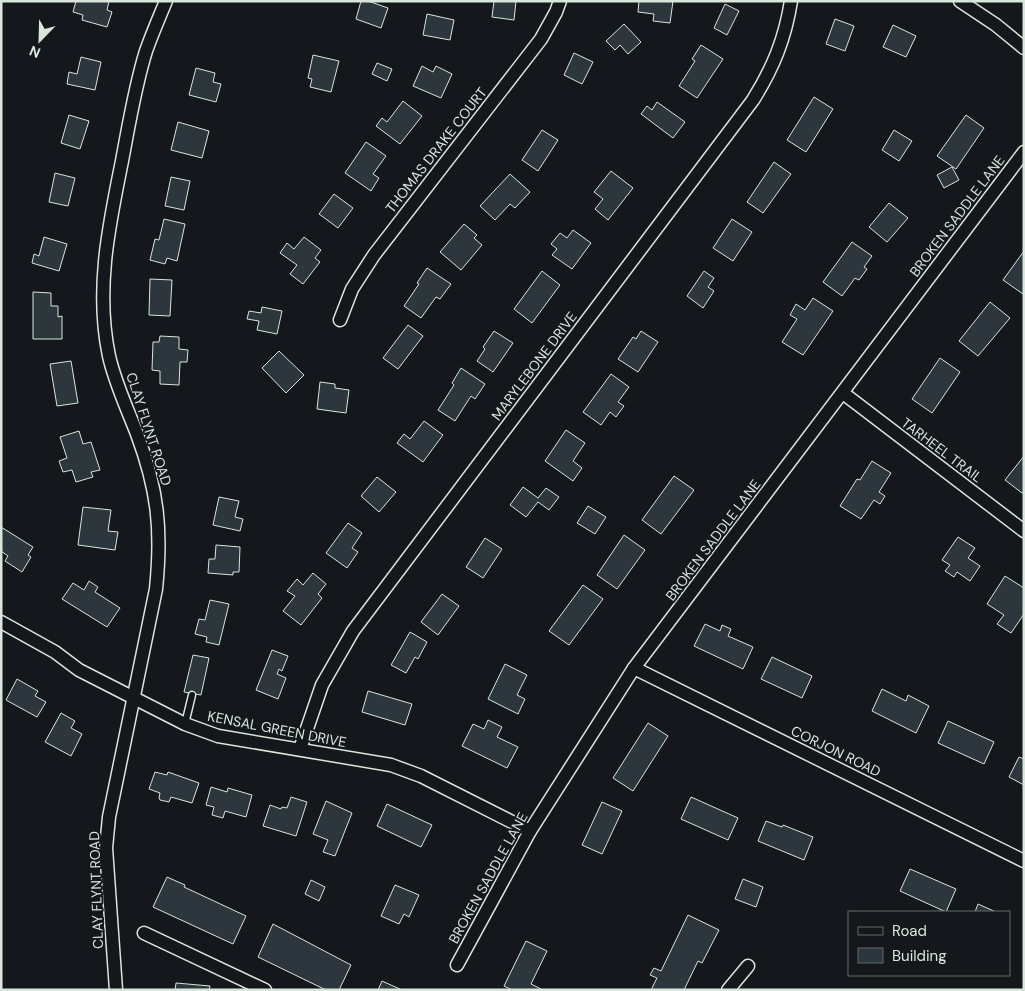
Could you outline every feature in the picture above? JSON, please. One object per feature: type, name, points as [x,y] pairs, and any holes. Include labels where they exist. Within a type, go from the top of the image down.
[{"type":"street","name":"CLAY FLYNT ROAD","points":[[116,990],[106,848],[109,817],[156,589],[160,557],[160,532],[157,503],[150,471],[137,433],[121,396],[110,358],[103,307],[104,265],[117,187],[146,50],[166,1]]},
{"type":"street","name":"THOMAS DRAKE COURT","points":[[340,320],[352,290],[374,255],[541,39],[560,1]]},
{"type":"street","name":"MARYLEBONE DRIVE","points":[[300,749],[322,685],[353,631],[753,100],[776,58],[787,25],[791,1]]},
{"type":"street","points":[[960,1],[996,25],[1024,48]]},
{"type":"street","name":"BROKEN SADDLE LANE","points":[[458,965],[530,831],[634,668],[1024,152]]},
{"type":"street","name":"TARHEEL TRAIL","points":[[843,393],[1024,531]]},
{"type":"street","name":"KENSAL GREEN DRIVE","points":[[1,622],[55,652],[79,670],[185,724],[218,736],[391,765],[420,776],[530,831]]},
{"type":"street","name":"CORJON ROAD","points":[[634,668],[1024,861]]},
{"type":"street","points":[[144,933],[244,985],[265,990]]},
{"type":"street","points":[[728,990],[748,966]]},
{"type":"lane","points":[[185,724],[192,695]]},
{"type":"building","points":[[76,1],[109,1],[107,10],[112,12],[107,27],[82,20],[83,15],[73,12]]},
{"type":"building","points":[[361,1],[368,1],[388,8],[381,28],[356,19]]},
{"type":"building","points":[[494,1],[516,1],[514,20],[492,17]]},
{"type":"building","points":[[639,1],[673,1],[670,23],[653,21],[654,14],[638,12]]},
{"type":"building","points":[[725,4],[739,11],[727,35],[714,28]]},
{"type":"building","points":[[427,14],[454,20],[450,40],[423,35]]},
{"type":"building","points":[[835,19],[854,26],[845,51],[826,44]]},
{"type":"building","points":[[624,24],[641,42],[628,54],[620,45],[615,50],[606,41]]},
{"type":"building","points":[[893,25],[916,36],[906,57],[883,47]]},
{"type":"building","points":[[701,45],[723,59],[697,98],[679,86],[695,61],[692,59]]},
{"type":"building","points":[[574,53],[593,62],[582,84],[564,75]]},
{"type":"building","points":[[313,55],[339,61],[331,92],[310,87],[312,79],[308,78]]},
{"type":"building","points":[[81,57],[101,62],[95,90],[67,84],[69,72],[77,74]]},
{"type":"building","points":[[377,63],[392,69],[387,81],[372,74]]},
{"type":"building","points":[[422,66],[433,72],[436,66],[452,74],[441,98],[413,86]]},
{"type":"building","points":[[196,68],[215,73],[213,82],[221,84],[216,102],[189,95]]},
{"type":"building","points":[[814,97],[833,109],[806,152],[787,140]]},
{"type":"building","points":[[403,101],[422,116],[400,144],[376,126],[382,118],[387,122]]},
{"type":"building","points":[[657,102],[685,122],[673,138],[641,114],[647,106],[652,110]]},
{"type":"building","points":[[69,115],[89,121],[80,149],[61,143]]},
{"type":"building","points":[[966,115],[984,128],[956,169],[937,156]]},
{"type":"building","points":[[178,122],[209,131],[202,158],[171,150]]},
{"type":"building","points":[[542,130],[558,140],[538,171],[522,160]]},
{"type":"building","points":[[894,130],[912,141],[899,161],[882,150]]},
{"type":"building","points":[[366,142],[386,156],[373,174],[379,178],[371,191],[345,173]]},
{"type":"building","points":[[774,162],[791,174],[763,213],[747,202]]},
{"type":"building","points":[[952,167],[959,180],[944,188],[937,175]]},
{"type":"building","points":[[611,171],[633,188],[608,220],[595,209],[603,199],[594,192]]},
{"type":"building","points":[[55,173],[75,178],[68,206],[49,202]]},
{"type":"building","points":[[510,174],[530,192],[515,208],[510,204],[495,220],[480,206]]},
{"type":"building","points":[[171,177],[190,181],[184,210],[165,206]]},
{"type":"building","points":[[334,194],[353,208],[338,228],[319,214]]},
{"type":"building","points":[[889,203],[908,218],[887,242],[869,227]]},
{"type":"building","points":[[164,219],[185,224],[177,261],[167,258],[165,264],[150,260],[155,239],[159,240]]},
{"type":"building","points":[[732,219],[752,232],[733,261],[713,248]]},
{"type":"building","points":[[464,224],[477,235],[474,238],[482,245],[461,270],[440,252]]},
{"type":"building","points":[[573,230],[591,243],[572,269],[552,255],[557,249],[551,244],[560,233],[567,238]]},
{"type":"building","points":[[44,237],[67,244],[59,271],[32,263],[34,254],[39,256]]},
{"type":"building","points":[[304,237],[321,250],[315,258],[320,262],[303,284],[290,274],[297,265],[280,253],[287,243],[294,249]]},
{"type":"building","points":[[852,242],[872,256],[864,267],[867,269],[859,280],[855,278],[842,296],[823,282]]},
{"type":"building","points":[[1024,251],[1024,293],[1023,294],[1003,280]]},
{"type":"building","points":[[427,268],[451,284],[440,299],[436,297],[421,318],[404,306]]},
{"type":"building","points":[[542,271],[560,285],[532,323],[514,309]]},
{"type":"building","points":[[704,271],[714,278],[708,287],[714,291],[703,308],[687,296]]},
{"type":"building","points":[[150,279],[172,280],[170,316],[149,315]]},
{"type":"building","points":[[33,292],[51,293],[51,306],[58,306],[58,317],[62,316],[62,339],[33,339]]},
{"type":"building","points":[[813,298],[833,311],[803,355],[782,342],[797,319],[790,315],[796,304],[805,310]]},
{"type":"building","points":[[990,302],[1010,318],[978,356],[959,341]]},
{"type":"building","points":[[262,307],[282,311],[277,334],[257,330],[259,321],[247,319],[249,311],[261,313]]},
{"type":"building","points":[[408,325],[423,336],[398,369],[383,358]]},
{"type":"building","points":[[494,331],[513,343],[493,372],[477,361],[485,349],[483,347]]},
{"type":"building","points":[[641,331],[658,342],[638,372],[618,359],[633,337],[636,339]]},
{"type":"building","points":[[160,336],[179,337],[179,349],[188,350],[187,362],[180,362],[179,385],[160,384],[160,371],[152,370],[153,342],[159,342]]},
{"type":"building","points":[[279,351],[304,375],[286,393],[262,368]]},
{"type":"building","points":[[940,358],[960,372],[932,413],[912,399]]},
{"type":"building","points":[[71,361],[78,403],[57,406],[50,364]]},
{"type":"building","points":[[461,368],[485,384],[475,399],[471,396],[455,421],[438,410],[454,385],[452,383]]},
{"type":"building","points":[[611,374],[629,387],[618,402],[624,406],[616,417],[610,412],[601,425],[583,412]]},
{"type":"building","points":[[320,382],[335,384],[335,388],[349,390],[346,413],[317,409]]},
{"type":"building","points":[[424,421],[443,435],[423,462],[397,443],[404,434],[410,439]]},
{"type":"building","points":[[566,430],[585,443],[573,461],[582,468],[573,481],[545,461]]},
{"type":"building","points":[[79,431],[83,444],[91,442],[100,470],[91,472],[93,477],[76,482],[72,470],[63,472],[59,461],[67,458],[60,437]]},
{"type":"building","points":[[1024,456],[1024,492],[1022,493],[1005,480]]},
{"type":"building","points":[[872,461],[891,473],[879,492],[885,496],[880,504],[874,500],[861,519],[840,506],[857,479],[860,480]]},
{"type":"building","points":[[674,476],[694,490],[661,534],[642,520]]},
{"type":"building","points":[[377,477],[396,492],[379,512],[361,496]]},
{"type":"building","points":[[523,487],[538,498],[546,488],[559,497],[549,510],[538,502],[526,517],[510,505]]},
{"type":"building","points":[[219,497],[239,501],[235,517],[243,519],[240,531],[213,525]]},
{"type":"building","points":[[588,506],[606,517],[595,534],[577,523]]},
{"type":"building","points":[[83,507],[111,510],[108,531],[118,532],[115,550],[78,545]]},
{"type":"building","points":[[348,523],[362,533],[352,548],[358,552],[347,568],[326,553]]},
{"type":"building","points":[[1,527],[33,547],[28,555],[31,557],[22,572],[5,561],[8,556],[1,551]]},
{"type":"building","points":[[624,535],[645,550],[617,589],[597,575]]},
{"type":"building","points":[[958,537],[975,548],[968,558],[980,566],[970,581],[957,572],[954,577],[945,571],[950,565],[942,560]]},
{"type":"building","points":[[485,538],[502,549],[483,578],[466,567]]},
{"type":"building","points":[[216,545],[240,547],[239,572],[233,572],[233,575],[208,573],[209,559],[215,559]]},
{"type":"building","points":[[313,573],[326,584],[318,594],[322,598],[301,625],[283,611],[295,596],[287,591],[297,579],[303,585]]},
{"type":"building","points":[[1005,576],[1024,588],[1024,614],[1011,633],[997,624],[1004,615],[987,604]]},
{"type":"building","points":[[89,581],[98,587],[95,592],[120,608],[107,627],[62,599],[73,583],[84,590]]},
{"type":"building","points":[[583,585],[603,599],[569,645],[549,631]]},
{"type":"building","points":[[442,594],[459,606],[438,635],[421,622]]},
{"type":"building","points":[[210,600],[229,604],[219,645],[206,642],[207,637],[195,634],[199,619],[205,620]]},
{"type":"building","points":[[705,624],[720,631],[722,625],[731,629],[728,636],[753,647],[743,669],[694,646]]},
{"type":"building","points":[[410,632],[427,642],[418,659],[415,657],[406,673],[391,665]]},
{"type":"building","points":[[272,650],[288,656],[282,671],[279,669],[277,674],[286,678],[278,699],[256,690]]},
{"type":"building","points":[[193,655],[209,658],[201,695],[184,692]]},
{"type":"building","points":[[772,657],[812,676],[802,698],[761,679]]},
{"type":"building","points":[[505,664],[527,675],[517,695],[525,699],[518,714],[488,699]]},
{"type":"building","points":[[17,679],[38,691],[35,696],[46,702],[37,717],[6,700]]},
{"type":"building","points":[[882,689],[906,701],[908,695],[929,706],[916,733],[872,711]]},
{"type":"building","points":[[368,691],[412,704],[405,725],[362,712]]},
{"type":"building","points":[[61,713],[75,721],[71,728],[82,734],[71,756],[45,742]]},
{"type":"building","points":[[488,720],[502,727],[497,737],[518,747],[507,768],[462,746],[473,724],[484,729]]},
{"type":"building","points":[[948,721],[994,742],[984,764],[938,743]]},
{"type":"building","points":[[648,723],[668,736],[633,791],[613,778]]},
{"type":"building","points":[[1019,757],[1024,759],[1024,785],[1009,777]]},
{"type":"building","points":[[155,772],[167,775],[168,772],[199,783],[192,803],[171,797],[169,802],[160,800],[160,793],[149,789]]},
{"type":"building","points":[[211,787],[227,792],[228,788],[252,795],[246,817],[225,811],[223,818],[212,815],[214,807],[206,805]]},
{"type":"building","points":[[291,797],[307,802],[296,836],[263,826],[270,805],[281,809],[282,807],[287,808]]},
{"type":"building","points":[[691,797],[738,818],[728,840],[681,819]]},
{"type":"building","points":[[326,801],[352,813],[335,856],[323,852],[328,840],[313,834]]},
{"type":"building","points":[[602,802],[622,811],[602,854],[582,845]]},
{"type":"building","points":[[387,804],[432,825],[421,847],[377,826]]},
{"type":"building","points":[[766,821],[782,827],[783,825],[813,837],[804,860],[758,841]]},
{"type":"building","points":[[910,869],[956,889],[946,911],[900,891]]},
{"type":"building","points":[[167,877],[246,916],[233,944],[153,907]]},
{"type":"building","points":[[743,879],[763,887],[756,907],[735,899]]},
{"type":"building","points":[[311,880],[325,887],[319,901],[305,894]]},
{"type":"building","points":[[395,885],[419,895],[409,917],[404,914],[399,924],[381,916]]},
{"type":"building","points":[[978,904],[994,911],[975,911]]},
{"type":"building","points":[[688,915],[719,930],[702,963],[698,961],[684,990],[651,990],[657,978],[650,975],[654,968],[661,971]]},
{"type":"building","points":[[273,924],[351,965],[339,990],[326,990],[258,957]]},
{"type":"building","points":[[526,941],[547,951],[531,984],[541,989],[512,990],[504,986]]},
{"type":"building","points":[[382,981],[402,990],[378,990]]},
{"type":"building","points":[[176,983],[210,986],[209,990],[175,990]]}]
